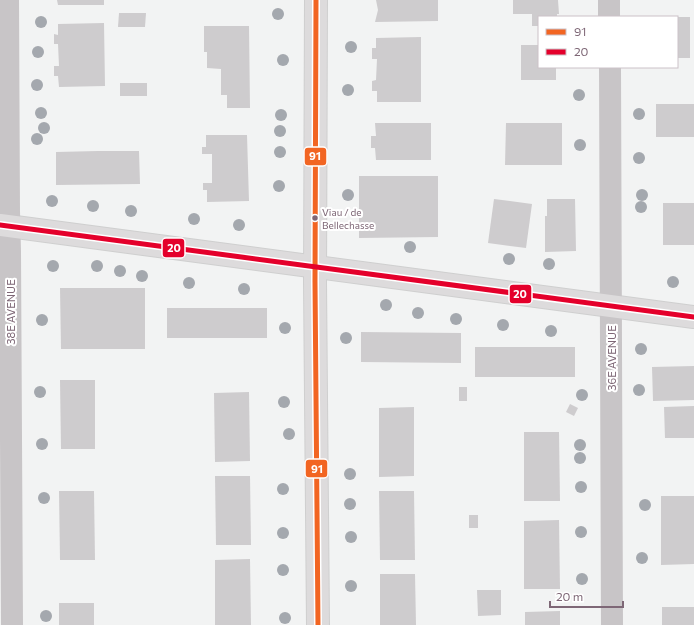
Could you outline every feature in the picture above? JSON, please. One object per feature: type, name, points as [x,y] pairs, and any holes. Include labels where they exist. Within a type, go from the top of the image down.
[{"type":"street","name":"38E AVENUE","points":[[8,0],[5,225],[12,625]]},
{"type":"street","points":[[316,0],[315,267],[318,625]]},
{"type":"street","points":[[609,0],[609,16]]},
{"type":"street","name":"36E AVENUE","points":[[610,68],[612,625]]},
{"type":"street","points":[[5,225],[694,317]]},
{"type":"building","points":[[57,0],[104,0],[104,5],[58,5]]},
{"type":"building","points":[[376,0],[438,0],[438,21],[375,22],[378,10]]},
{"type":"building","points":[[513,0],[558,0],[559,14],[557,14],[557,16],[538,16],[538,26],[532,26],[532,14],[513,14]]},
{"type":"building","points":[[119,13],[146,13],[145,27],[118,27]]},
{"type":"building","points":[[678,17],[690,17],[690,58],[678,58]]},
{"type":"building","points":[[104,23],[105,86],[59,87],[58,76],[54,76],[54,66],[59,66],[58,44],[54,44],[54,34],[58,35],[58,24]]},
{"type":"building","points":[[204,26],[249,26],[250,108],[227,108],[227,95],[221,95],[221,69],[207,68],[207,52],[204,52]]},
{"type":"building","points":[[421,37],[421,102],[377,102],[377,91],[372,91],[372,81],[376,80],[377,59],[372,59],[372,48],[376,48],[376,38]]},
{"type":"building","points":[[521,45],[538,45],[538,68],[556,68],[556,80],[521,80]]},
{"type":"building","points":[[120,83],[147,83],[147,96],[120,96]]},
{"type":"building","points":[[656,104],[694,104],[694,137],[656,137]]},
{"type":"building","points":[[375,123],[431,123],[431,160],[376,160],[375,148],[371,148],[371,136],[376,136]]},
{"type":"building","points":[[506,123],[562,123],[562,165],[505,165]]},
{"type":"building","points":[[206,135],[247,135],[249,201],[207,202],[207,190],[203,190],[203,183],[212,183],[212,154],[202,154],[202,147],[206,147]]},
{"type":"building","points":[[139,151],[140,184],[56,185],[56,152]]},
{"type":"building","points":[[359,176],[438,176],[438,237],[359,238]]},
{"type":"building","points":[[494,199],[532,204],[526,248],[488,243]]},
{"type":"building","points":[[547,199],[575,199],[576,251],[545,252],[545,216],[547,216]]},
{"type":"building","points":[[663,203],[694,203],[694,245],[663,245]]},
{"type":"building","points":[[60,288],[145,288],[145,349],[61,349]]},
{"type":"building","points":[[167,308],[267,308],[267,338],[167,338]]},
{"type":"building","points":[[361,332],[461,333],[461,363],[361,362]]},
{"type":"building","points":[[475,347],[575,347],[575,377],[475,377]]},
{"type":"building","points":[[694,366],[694,400],[653,401],[652,367]]},
{"type":"building","points":[[60,380],[95,380],[95,449],[61,449]]},
{"type":"building","points":[[459,387],[467,387],[467,401],[459,401]]},
{"type":"building","points":[[249,392],[250,461],[215,462],[214,393]]},
{"type":"building","points":[[570,404],[578,408],[574,416],[566,412]]},
{"type":"building","points":[[694,406],[694,438],[665,438],[664,407]]},
{"type":"building","points":[[414,407],[414,476],[379,477],[379,408]]},
{"type":"building","points":[[524,432],[559,432],[560,501],[524,501]]},
{"type":"building","points":[[215,476],[250,476],[251,545],[216,545]]},
{"type":"building","points":[[59,491],[94,491],[95,560],[60,560]]},
{"type":"building","points":[[379,491],[414,491],[415,560],[380,560]]},
{"type":"building","points":[[661,496],[694,496],[694,564],[661,565]]},
{"type":"building","points":[[469,515],[478,515],[478,528],[469,528]]},
{"type":"building","points":[[559,520],[560,589],[524,589],[524,521]]},
{"type":"building","points":[[250,559],[251,625],[215,625],[215,560]]},
{"type":"building","points":[[380,574],[415,574],[416,625],[380,625]]},
{"type":"building","points":[[477,590],[501,590],[501,615],[478,616]]},
{"type":"building","points":[[59,603],[94,603],[94,625],[59,625]]},
{"type":"building","points":[[662,607],[694,607],[694,625],[662,625]]},
{"type":"building","points":[[560,611],[560,625],[525,625],[525,612]]},
{"type":"transit line","name":"91","points":[[316,0],[315,282],[318,625]]},
{"type":"transit line","name":"20","points":[[0,225],[694,317]]},
{"type":"place","name":"Viau / de Bellechasse","points":[[315,218]]}]
